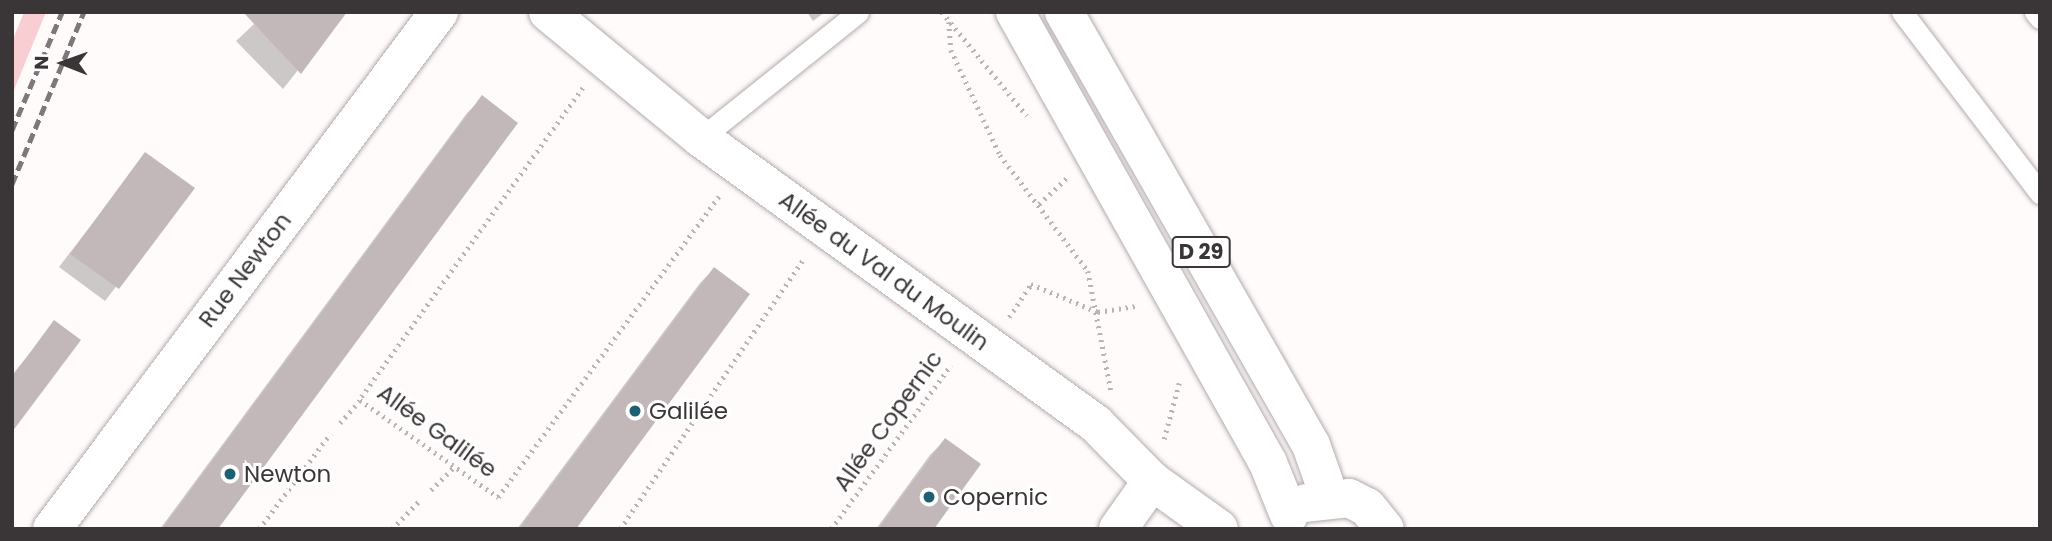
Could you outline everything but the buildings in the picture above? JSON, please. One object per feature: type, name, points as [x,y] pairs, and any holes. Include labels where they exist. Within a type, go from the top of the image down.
[{"type":"street","name":"Rue Newton","points":[[52,529],[439,12]]},
{"type":"street","name":"Allée du Val du Moulin","points":[[548,12],[701,138],[1096,424],[1152,481],[1219,529]]},
{"type":"street","points":[[1015,12],[1268,463],[1284,522],[1329,496],[1367,507],[1385,529]]},
{"type":"street","name":"D 29","points":[[1065,12],[1311,445],[1329,496]]},
{"type":"street","points":[[1118,529],[1152,481]]},
{"type":"lane","points":[[701,138],[858,12]]},
{"type":"lane","points":[[1902,12],[2040,193]]},
{"type":"lane","points":[[2035,12],[2040,18]]},
{"type":"path","points":[[942,12],[1036,126]]},
{"type":"path","points":[[949,22],[951,50],[1000,155],[1088,271],[1114,382],[1096,424]]},
{"type":"path","name":"Allée Galilée","points":[[604,58],[360,400],[498,497],[741,167]]},
{"type":"path","points":[[1039,204],[1073,174]]},
{"type":"path","points":[[620,529],[824,228]]},
{"type":"path","name":"Allée Copernic","points":[[831,529],[981,341],[1031,284],[1098,312]]},
{"type":"path","points":[[1098,312],[1144,305]]},
{"type":"path","points":[[1152,481],[1183,371]]},
{"type":"path","points":[[340,423],[360,400]]},
{"type":"path","points":[[259,529],[330,434]]},
{"type":"path","points":[[431,490],[454,467]]},
{"type":"path","points":[[392,529],[420,500]]},
{"type":"shaded area","points":[[24,12],[46,12],[12,95],[12,42]]},
{"type":"railway","points":[[12,130],[62,12]]},
{"type":"railway","points":[[12,184],[84,12]]},
{"type":"place","name":"Galilée","points":[[635,411]]},
{"type":"place","name":"Newton","points":[[230,474]]},
{"type":"place","name":"Copernic","points":[[929,497]]}]
